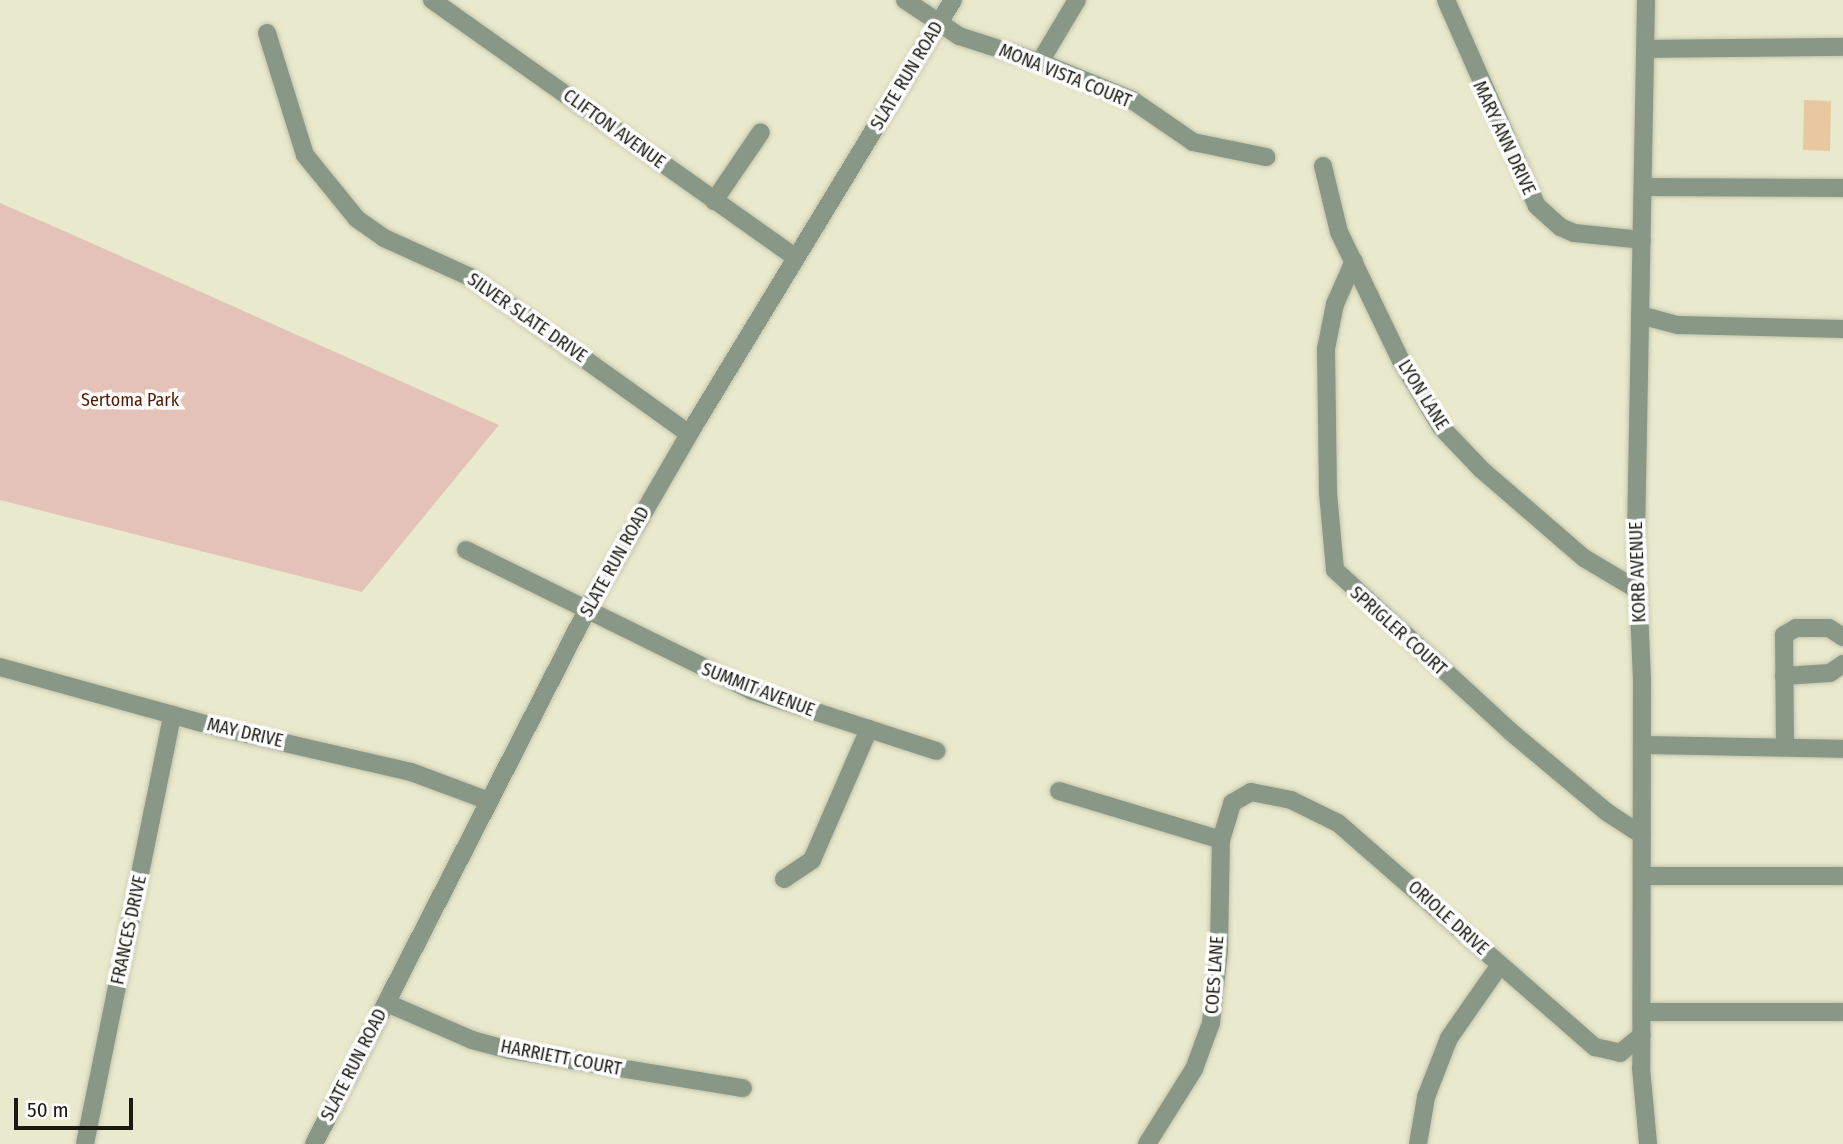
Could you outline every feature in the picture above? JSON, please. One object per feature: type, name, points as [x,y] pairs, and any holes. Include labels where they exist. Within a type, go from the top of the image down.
[{"type":"street","name":"CLIFTON AVENUE","points":[[432,0],[796,258]]},
{"type":"street","name":"MONA VISTA COURT","points":[[905,0],[938,24],[1132,100],[1193,142],[1266,157]]},
{"type":"street","name":"SLATE RUN ROAD","points":[[314,1144],[586,612],[689,433],[953,0]]},
{"type":"street","points":[[1040,62],[1077,0]]},
{"type":"street","name":"MARY ANN DRIVE","points":[[1446,0],[1537,206],[1560,227],[1574,233],[1642,240]]},
{"type":"street","name":"KORB AVENUE","points":[[1646,0],[1645,187],[1640,315],[1639,590],[1642,1012],[1648,1144]]},
{"type":"street","name":"SILVER SLATE DRIVE","points":[[267,33],[301,147],[313,170],[357,219],[384,238],[470,277],[689,433]]},
{"type":"street","points":[[1646,49],[1843,47]]},
{"type":"street","points":[[715,201],[761,132]]},
{"type":"street","name":"LYON LANE","points":[[1323,166],[1334,219],[1401,361],[1454,442],[1584,558],[1639,590]]},
{"type":"street","points":[[1645,187],[1843,188]]},
{"type":"street","name":"SPRIGLER COURT","points":[[1354,261],[1335,304],[1326,349],[1328,493],[1335,570],[1355,593],[1511,732],[1608,813],[1642,835]]},
{"type":"street","points":[[1640,315],[1678,325],[1843,329]]},
{"type":"street","name":"SUMMIT AVENUE","points":[[466,550],[586,612],[752,691],[937,751]]},
{"type":"street","points":[[1785,747],[1784,635],[1797,628],[1829,628],[1843,637]]},
{"type":"street","points":[[1784,676],[1830,673],[1843,664]]},
{"type":"street","name":"MAY DRIVE","points":[[0,667],[172,715],[411,772],[489,801]]},
{"type":"street","name":"FRANCES DRIVE","points":[[85,1144],[172,715]]},
{"type":"street","points":[[784,879],[812,860],[869,729]]},
{"type":"street","points":[[1642,745],[1843,749]]},
{"type":"street","points":[[1059,791],[1221,840]]},
{"type":"street","name":"ORIOLE DRIVE","points":[[1240,795],[1264,792],[1338,823],[1595,1047],[1620,1053],[1643,1035]]},
{"type":"street","name":"COES LANE","points":[[1147,1144],[1194,1069],[1211,1023],[1219,950],[1221,840],[1226,815],[1240,795]]},
{"type":"street","points":[[1643,876],[1843,876]]},
{"type":"street","points":[[1418,1144],[1429,1087],[1449,1038],[1500,965]]},
{"type":"street","name":"HARRIETT COURT","points":[[387,1003],[472,1040],[510,1049],[743,1088]]},
{"type":"street","points":[[1642,1012],[1843,1012]]},
{"type":"green space","name":"Sertoma Park","points":[[0,203],[499,425],[362,592],[0,500]]},
{"type":"building","points":[[1804,100],[1831,101],[1830,151],[1803,150]]}]
